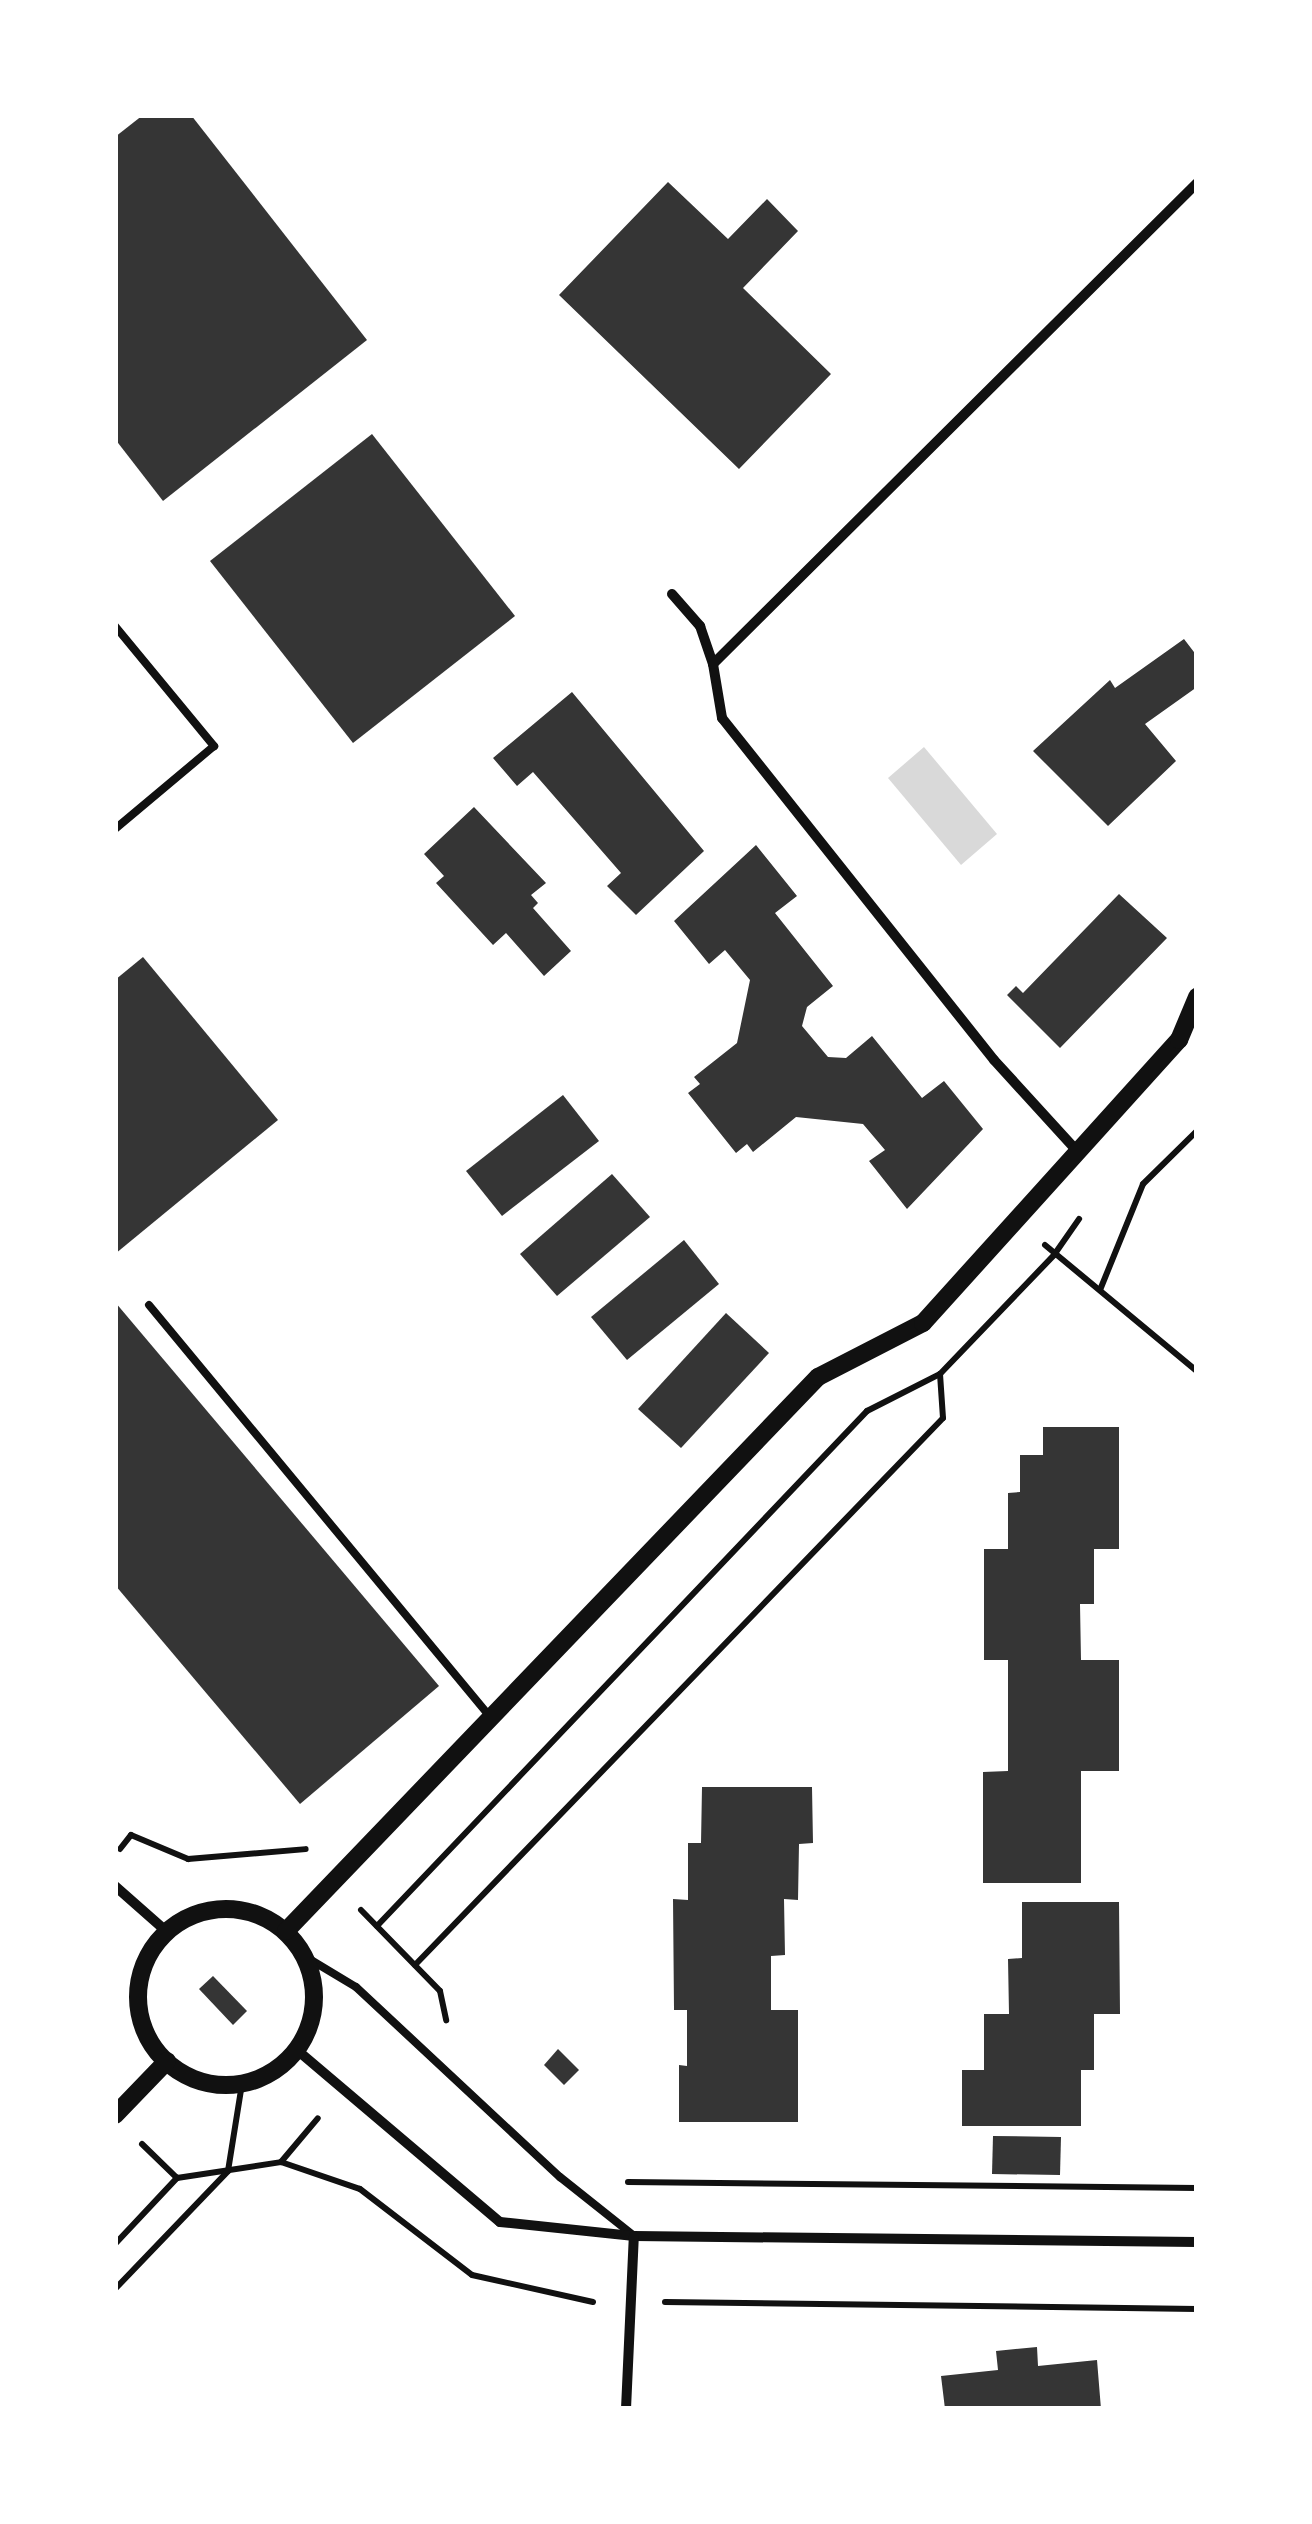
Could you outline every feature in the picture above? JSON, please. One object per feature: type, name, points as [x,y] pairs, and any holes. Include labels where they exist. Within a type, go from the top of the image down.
[{"type":"street","points":[[713,664],[1197,182]]},
{"type":"street","points":[[672,594],[700,626],[713,664],[722,718],[994,1060],[1080,1154]]},
{"type":"street","points":[[286,1931],[818,1377],[923,1324],[1179,1040],[1197,997]]},
{"type":"street","points":[[115,1886],[166,1930]]},
{"type":"street","points":[[226,1908],[258,1914],[286,1931],[306,1957],[315,1989],[311,2022],[297,2050],[272,2072],[242,2084],[210,2084],[167,2061],[155,2050],[140,2020],[137,1988],[146,1956],[166,1930],[195,1914],[226,1908]]},
{"type":"street","points":[[297,2050],[500,2222],[634,2236],[1197,2242]]},
{"type":"street","points":[[115,2115],[167,2061]]},
{"type":"street","points":[[626,2409],[634,2236]]},
{"type":"lane","points":[[115,626],[214,746],[115,829]]},
{"type":"lane","points":[[150,1305],[490,1718]]},
{"type":"lane","points":[[306,1957],[356,1987],[560,2177],[634,2236]]},
{"type":"path","points":[[1100,1290],[1143,1184],[1197,1131]]},
{"type":"path","points":[[377,1926],[868,1411],[940,1374],[1054,1255],[1088,1206]]},
{"type":"path","points":[[1022,1217],[1054,1255],[1197,1370]]},
{"type":"path","points":[[415,1965],[943,1418],[940,1374]]},
{"type":"path","points":[[440,1991],[446,2020],[460,2034]]},
{"type":"path","points":[[115,2290],[228,2171],[242,2084]]},
{"type":"path","points":[[115,2244],[178,2178]]},
{"type":"path","points":[[615,2182],[1197,2188]]},
{"type":"shaded area","points":[[924,747],[997,834],[961,865],[888,778]]},
{"type":"building","points":[[143,115],[191,115],[367,340],[163,501],[115,439],[115,137]]},
{"type":"building","points":[[668,182],[728,239],[767,199],[798,231],[743,288],[831,374],[739,469],[559,295]]},
{"type":"building","points":[[372,434],[515,616],[353,743],[210,561]]},
{"type":"building","points":[[1184,639],[1197,656],[1197,687],[1145,724],[1176,761],[1108,826],[1033,751],[1110,680],[1115,688]]},
{"type":"building","points":[[572,692],[704,851],[636,915],[607,886],[621,873],[533,772],[517,786],[493,758]]},
{"type":"building","points":[[474,807],[546,883],[531,895],[538,903],[533,908],[571,951],[544,976],[506,933],[493,945],[436,883],[444,876],[424,854]]},
{"type":"building","points":[[756,845],[797,896],[775,913],[833,986],[807,1007],[802,1026],[828,1057],[846,1058],[872,1036],[922,1098],[944,1081],[983,1129],[907,1209],[869,1161],[885,1150],[863,1124],[796,1117],[753,1152],[747,1144],[736,1153],[688,1093],[700,1084],[694,1077],[737,1043],[750,980],[725,950],[709,964],[674,921]]},
{"type":"building","points":[[1119,894],[1167,938],[1060,1048],[1007,995],[1016,986],[1023,993]]},
{"type":"building","points":[[143,957],[278,1120],[115,1254],[115,980]]},
{"type":"building","points":[[563,1095],[599,1141],[502,1216],[466,1171]]},
{"type":"building","points":[[612,1174],[650,1217],[557,1296],[520,1254]]},
{"type":"building","points":[[684,1240],[719,1284],[627,1360],[591,1317]]},
{"type":"building","points":[[115,1302],[439,1686],[300,1804],[115,1585]]},
{"type":"building","points":[[726,1313],[769,1353],[681,1448],[638,1409]]},
{"type":"building","points":[[1043,1427],[1119,1427],[1119,1549],[1094,1549],[1094,1604],[1080,1604],[1081,1660],[1119,1660],[1119,1771],[1081,1771],[1081,1883],[983,1883],[983,1772],[1008,1771],[1008,1660],[984,1660],[984,1549],[1008,1549],[1008,1493],[1020,1492],[1020,1455],[1043,1455]]},
{"type":"building","points":[[702,1787],[812,1787],[813,1843],[799,1844],[798,1900],[784,1899],[785,1955],[771,1956],[771,2010],[798,2010],[798,2122],[679,2122],[679,2065],[687,2066],[687,2010],[674,2010],[673,1899],[688,1900],[688,1843],[701,1843]]},
{"type":"building","points":[[1022,1902],[1119,1902],[1120,2014],[1094,2014],[1094,2070],[1081,2070],[1081,2126],[962,2126],[962,2070],[984,2070],[984,2014],[1009,2014],[1008,1959],[1022,1958]]},
{"type":"building","points":[[213,1976],[247,2011],[233,2025],[199,1989]]},
{"type":"building","points":[[558,2049],[579,2070],[564,2085],[544,2065]]},
{"type":"building","points":[[993,2136],[1061,2137],[1060,2175],[992,2174]]},
{"type":"building","points":[[1037,2347],[1038,2366],[1097,2360],[1101,2409],[945,2409],[941,2376],[998,2370],[996,2351]]}]
